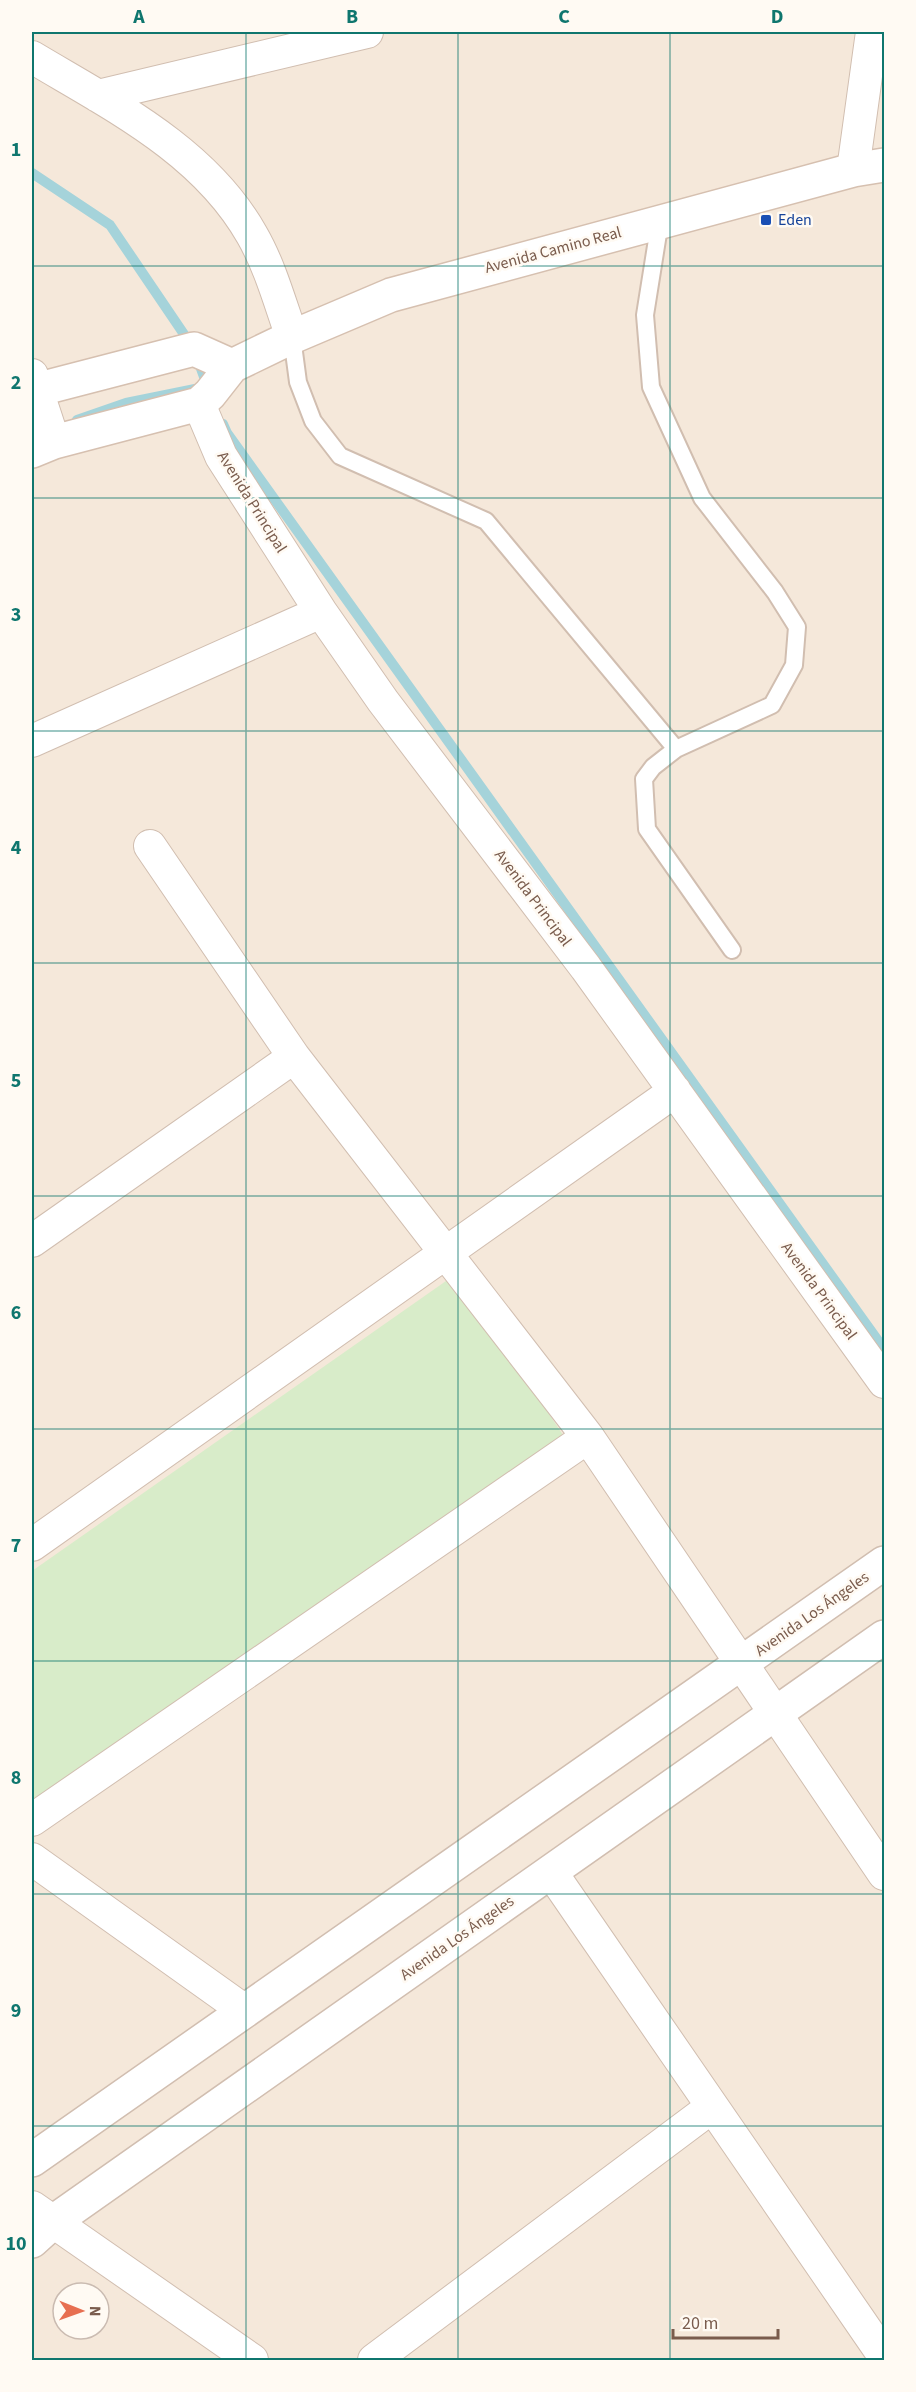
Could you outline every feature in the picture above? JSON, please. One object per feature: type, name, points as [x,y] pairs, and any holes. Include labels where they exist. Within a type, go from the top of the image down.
[{"type":"street","points":[[98,96],[330,35],[367,32]]},
{"type":"street","points":[[853,170],[872,32]]},
{"type":"street","points":[[32,57],[148,126],[218,185],[252,235],[276,291],[292,337]]},
{"type":"street","name":"Avenida Camino Real","points":[[198,404],[210,394],[232,366],[292,337],[391,295],[853,170],[885,165]]},
{"type":"street","points":[[198,404],[43,446],[33,385],[194,349],[232,366]]},
{"type":"street","name":"Avenida Principal","points":[[198,404],[221,456],[321,612],[383,701],[586,968],[885,1382]]},
{"type":"street","points":[[32,741],[321,612]]},
{"type":"street","points":[[150,846],[294,1057],[588,1437],[885,1874]]},
{"type":"street","points":[[38,1226],[294,1057]]},
{"type":"street","points":[[32,1545],[675,1091]]},
{"type":"street","points":[[32,1820],[588,1437]]},
{"type":"street","name":"Avenida Los Ángeles","points":[[32,2160],[885,1563]]},
{"type":"street","name":"Avenida Los Ángeles","points":[[39,2224],[550,1872],[885,1636]]},
{"type":"street","points":[[32,1859],[245,2011]]},
{"type":"street","points":[[550,1872],[884,2356],[878,2361]]},
{"type":"street","points":[[374,2361],[712,2108]]},
{"type":"street","points":[[39,2224],[252,2361]]},
{"type":"lane","points":[[660,221],[645,315],[651,387],[702,498],[775,592],[797,627],[794,665],[772,705],[676,749],[653,767],[644,779],[647,829],[732,950]]},
{"type":"lane","points":[[292,337],[298,382],[313,421],[340,456],[486,520],[676,749]]},
{"type":"shaded area","points":[[32,32],[884,32],[884,2360],[32,2360]]},
{"type":"green space","points":[[456,1274],[563,1435],[32,1803],[32,1571]]},
{"type":"waterway","points":[[32,173],[110,225],[194,349],[208,388]]},
{"type":"waterway","points":[[77,420],[126,403],[195,389]]},
{"type":"waterway","points":[[223,424],[227,433],[884,1349]]},
{"type":"place","name":"Eden","points":[[766,220]]}]
